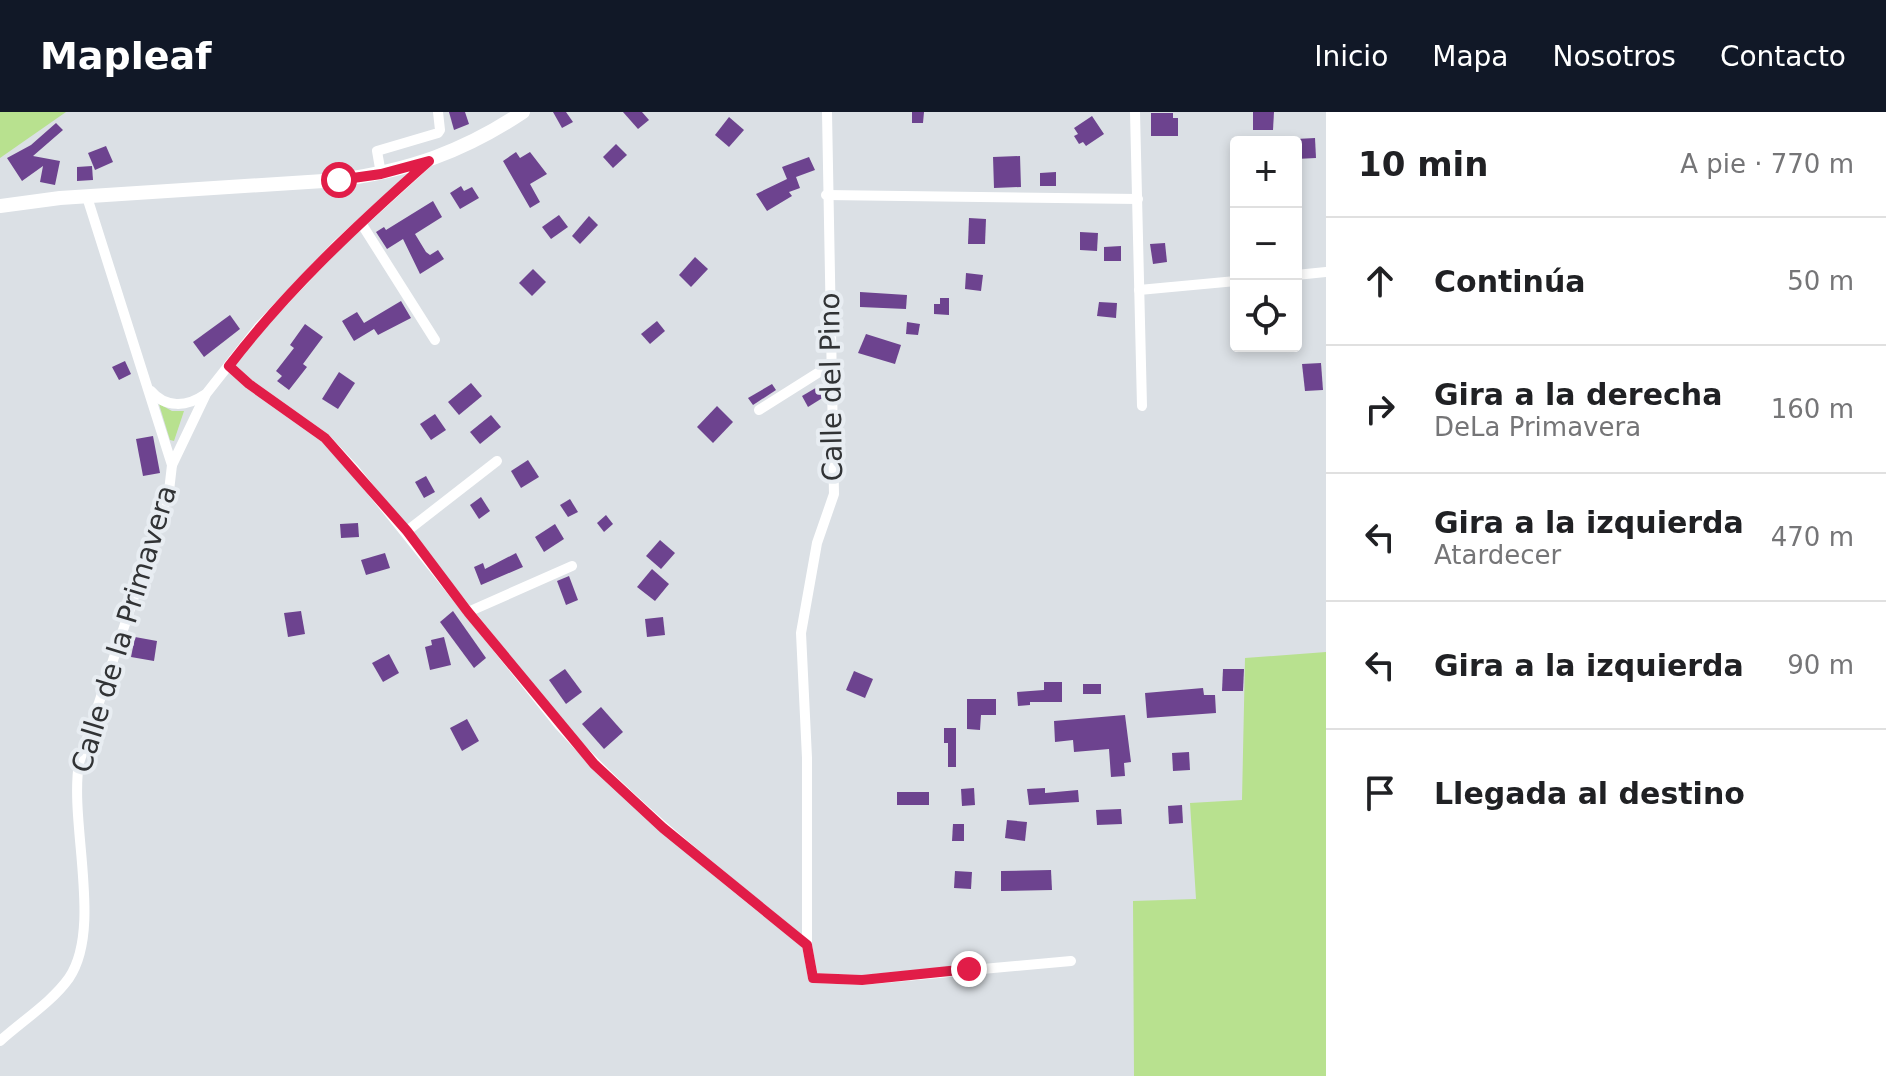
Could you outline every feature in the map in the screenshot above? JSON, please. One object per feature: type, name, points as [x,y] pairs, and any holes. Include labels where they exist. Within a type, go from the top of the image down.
[{"type":"main road","points":[[0,206],[339,180],[381,174],[429,161],[487,134],[523,112]]},
{"type":"street","points":[[381,174],[377,151],[438,133],[438,112]]},
{"type":"street","name":"Calle del Pino","points":[[807,945],[807,758],[801,633],[817,543],[834,494],[826,195],[827,112]]},
{"type":"street","points":[[1135,112],[1142,406]]},
{"type":"street","points":[[172,465],[206,394],[258,328],[361,223],[429,161]]},
{"type":"street","points":[[826,195],[1138,199]]},
{"type":"street","name":"Calle de la Primavera","points":[[0,1041],[58,990],[71,975],[80,957],[84,927],[76,787],[79,763],[165,507],[172,465],[87,197]]},
{"type":"street","points":[[361,223],[435,340]]},
{"type":"street","points":[[1302,274],[1326,272]]},
{"type":"street","points":[[1139,290],[1230,282]]},
{"type":"street","points":[[759,410],[832,364]]},
{"type":"street","points":[[229,366],[325,438],[407,531],[468,612],[594,764],[663,828],[807,945],[813,978],[862,980],[1071,961]]},
{"type":"street","points":[[145,379],[155,396],[169,403],[185,404],[206,394]]},
{"type":"street","points":[[407,531],[497,461]]},
{"type":"street","points":[[468,612],[572,566]]},
{"type":"green space","points":[[0,112],[66,112],[0,158]]},
{"type":"green space","points":[[159,404],[172,411],[184,411],[174,441],[170,440]]},
{"type":"green space","points":[[1326,652],[1326,1076],[1134,1076],[1133,901],[1196,899],[1190,803],[1242,800],[1245,658]]},
{"type":"building","points":[[449,112],[465,112],[469,124],[454,130]]},
{"type":"building","points":[[553,112],[566,112],[573,122],[562,128]]},
{"type":"building","points":[[623,112],[642,112],[649,120],[638,129]]},
{"type":"building","points":[[912,112],[924,112],[923,123],[912,123]]},
{"type":"building","points":[[1253,112],[1274,112],[1273,130],[1253,130]]},
{"type":"building","points":[[1151,113],[1173,113],[1173,118],[1178,118],[1178,136],[1151,136]]},
{"type":"building","points":[[1092,116],[1104,134],[1086,146],[1083,142],[1079,144],[1074,128]]},
{"type":"building","points":[[729,117],[744,130],[729,147],[715,135]]},
{"type":"building","points":[[56,123],[63,130],[33,156],[60,161],[55,185],[40,182],[43,166],[22,181],[7,158],[31,145]]},
{"type":"building","points":[[1315,138],[1316,158],[1302,159],[1302,139]]},
{"type":"building","points":[[616,144],[627,155],[613,168],[603,157]]},
{"type":"building","points":[[106,146],[113,162],[95,170],[88,153]]},
{"type":"building","points":[[516,152],[520,158],[530,152],[547,174],[530,184],[540,202],[530,208],[503,161]]},
{"type":"building","points":[[1020,156],[1021,187],[994,188],[993,157]]},
{"type":"building","points":[[809,157],[815,170],[796,177],[800,188],[789,192],[792,196],[767,211],[756,194],[787,179],[782,167]]},
{"type":"building","points":[[92,166],[93,180],[77,181],[77,167]]},
{"type":"building","points":[[1056,172],[1056,186],[1040,186],[1040,173]]},
{"type":"building","points":[[461,186],[464,191],[472,187],[479,198],[460,209],[450,193]]},
{"type":"building","points":[[433,201],[442,217],[415,234],[426,252],[430,255],[438,250],[444,259],[420,274],[403,239],[387,249],[376,232],[384,227],[386,230]]},
{"type":"building","points":[[559,215],[568,227],[551,239],[542,227]]},
{"type":"building","points":[[589,216],[598,225],[580,244],[572,236]]},
{"type":"building","points":[[969,218],[986,219],[985,244],[968,244]]},
{"type":"building","points":[[1080,232],[1098,233],[1097,251],[1080,250]]},
{"type":"building","points":[[1165,243],[1167,262],[1153,264],[1150,244]]},
{"type":"building","points":[[1121,246],[1121,261],[1104,261],[1104,247]]},
{"type":"building","points":[[695,257],[708,269],[691,287],[679,275]]},
{"type":"building","points":[[533,269],[546,282],[532,296],[519,283]]},
{"type":"building","points":[[966,273],[983,275],[981,291],[965,289]]},
{"type":"building","points":[[860,292],[907,295],[906,309],[860,307]]},
{"type":"building","points":[[940,298],[949,298],[949,315],[934,314],[934,304],[940,304]]},
{"type":"building","points":[[401,301],[411,318],[378,335],[374,329],[354,341],[342,321],[357,312],[364,323]]},
{"type":"building","points":[[1099,302],[1117,303],[1116,318],[1097,316]]},
{"type":"building","points":[[230,315],[240,329],[204,357],[193,342]]},
{"type":"building","points":[[657,321],[665,331],[650,344],[641,334]]},
{"type":"building","points":[[907,322],[920,324],[918,335],[906,334]]},
{"type":"building","points":[[305,324],[323,337],[303,364],[307,367],[289,390],[277,381],[282,376],[276,371],[294,348],[290,345]]},
{"type":"building","points":[[866,334],[901,345],[895,364],[858,353]]},
{"type":"building","points":[[125,361],[131,374],[119,380],[112,367]]},
{"type":"building","points":[[1321,363],[1323,390],[1305,391],[1302,364]]},
{"type":"building","points":[[339,372],[355,383],[338,409],[322,399]]},
{"type":"building","points":[[471,383],[482,396],[459,415],[448,402]]},
{"type":"building","points":[[772,384],[776,390],[753,405],[748,398]]},
{"type":"building","points":[[819,386],[824,397],[808,407],[802,396]]},
{"type":"building","points":[[717,406],[733,422],[713,443],[697,427]]},
{"type":"building","points":[[435,414],[446,430],[431,440],[420,424]]},
{"type":"building","points":[[491,415],[501,427],[480,444],[470,432]]},
{"type":"building","points":[[153,436],[160,473],[143,476],[136,439]]},
{"type":"building","points":[[528,460],[539,477],[521,488],[511,471]]},
{"type":"building","points":[[426,476],[435,492],[424,498],[415,482]]},
{"type":"building","points":[[481,497],[490,511],[479,519],[470,505]]},
{"type":"building","points":[[570,499],[578,512],[568,517],[560,505]]},
{"type":"building","points":[[606,515],[613,524],[604,532],[597,523]]},
{"type":"building","points":[[358,523],[359,537],[341,538],[340,524]]},
{"type":"building","points":[[555,524],[564,539],[544,552],[535,537]]},
{"type":"building","points":[[660,540],[675,553],[661,569],[646,556]]},
{"type":"building","points":[[385,553],[390,568],[366,575],[361,560]]},
{"type":"building","points":[[516,553],[523,567],[481,585],[474,567],[483,563],[485,569]]},
{"type":"building","points":[[652,569],[669,584],[655,601],[637,587]]},
{"type":"building","points":[[569,576],[578,600],[566,605],[557,581]]},
{"type":"building","points":[[301,611],[305,634],[288,637],[284,613]]},
{"type":"building","points":[[453,611],[486,658],[474,668],[440,622]]},
{"type":"building","points":[[663,617],[665,635],[647,637],[645,619]]},
{"type":"building","points":[[135,637],[157,641],[154,661],[131,657]]},
{"type":"building","points":[[444,637],[451,665],[430,670],[425,647],[432,645],[431,640]]},
{"type":"building","points":[[389,654],[399,673],[383,682],[372,663]]},
{"type":"building","points":[[565,669],[582,692],[566,704],[549,680]]},
{"type":"building","points":[[1223,669],[1244,669],[1243,691],[1222,691]]},
{"type":"building","points":[[854,671],[873,679],[865,698],[846,690]]},
{"type":"building","points":[[1044,682],[1062,682],[1062,702],[1030,702],[1030,705],[1018,706],[1017,692],[1044,690]]},
{"type":"building","points":[[1083,684],[1101,684],[1101,694],[1083,694]]},
{"type":"building","points":[[1203,688],[1204,695],[1215,695],[1216,713],[1147,718],[1145,693]]},
{"type":"building","points":[[967,699],[996,699],[996,715],[981,715],[980,730],[967,729]]},
{"type":"building","points":[[601,707],[623,732],[604,749],[582,724]]},
{"type":"building","points":[[1125,715],[1131,762],[1124,763],[1125,776],[1111,777],[1109,749],[1074,752],[1073,740],[1055,742],[1054,721]]},
{"type":"building","points":[[467,719],[479,741],[462,751],[450,728]]},
{"type":"building","points":[[944,728],[956,728],[956,767],[948,767],[948,743],[944,743]]},
{"type":"building","points":[[1189,752],[1190,770],[1173,771],[1172,753]]},
{"type":"building","points":[[974,788],[975,805],[962,806],[961,789]]},
{"type":"building","points":[[1045,788],[1045,793],[1078,790],[1079,802],[1029,805],[1027,789]]},
{"type":"building","points":[[897,792],[929,792],[929,805],[897,805]]},
{"type":"building","points":[[1182,805],[1183,823],[1169,824],[1168,806]]},
{"type":"building","points":[[1121,809],[1122,824],[1097,825],[1096,810]]},
{"type":"building","points":[[1007,820],[1027,822],[1025,841],[1005,838]]},
{"type":"building","points":[[953,824],[964,824],[964,841],[952,841]]},
{"type":"building","points":[[1051,870],[1052,890],[1001,891],[1001,871]]},
{"type":"building","points":[[955,871],[972,872],[971,889],[954,888]]},
{"type":"route","points":[[339,180],[406,169],[429,161],[337,245],[258,328],[229,366],[325,438],[407,531],[468,612],[594,764],[663,828],[807,945],[813,978],[862,980],[969,969]]}]
